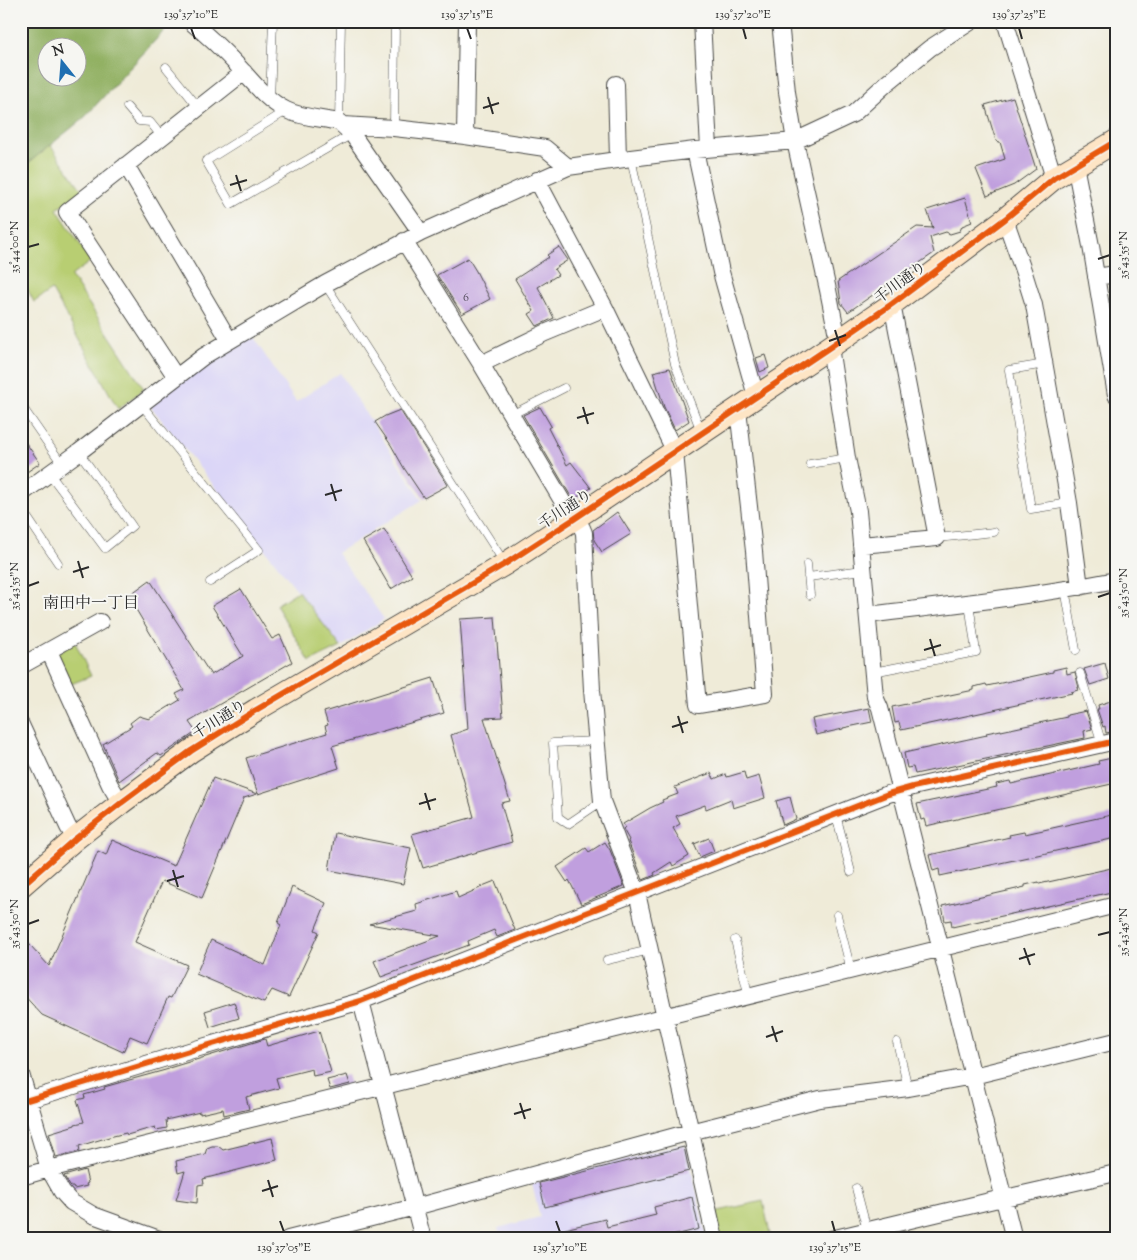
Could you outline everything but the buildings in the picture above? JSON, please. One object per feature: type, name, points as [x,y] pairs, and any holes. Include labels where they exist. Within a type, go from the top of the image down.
[{"type":"main road","name":"千川通り","points":[[21,886],[120,803],[191,752],[256,710],[505,564],[574,519],[892,304],[1005,219],[1054,178],[1116,141]]},
{"type":"street","points":[[190,21],[215,42],[261,92],[288,111],[344,127],[394,128],[466,136],[545,148],[568,167]]},
{"type":"street","points":[[466,136],[467,21]]},
{"type":"street","points":[[702,21],[702,149],[721,272],[756,396]]},
{"type":"street","points":[[780,21],[787,92],[795,140],[836,330],[835,343],[847,458],[858,511],[875,697],[880,708],[1014,1239]]},
{"type":"street","points":[[23,488],[79,452],[204,356],[325,284],[420,233],[568,167],[625,158],[795,140],[853,114],[930,48],[972,21]]},
{"type":"street","points":[[1005,21],[1054,178]]},
{"type":"street","points":[[176,377],[67,212],[244,72]]},
{"type":"street","points":[[616,84],[625,158]]},
{"type":"street","points":[[344,127],[420,233]]},
{"type":"street","points":[[126,165],[229,340]]},
{"type":"street","points":[[1075,165],[1116,394]]},
{"type":"street","points":[[537,180],[605,308],[675,452],[698,705],[765,694],[754,551],[738,409]]},
{"type":"street","points":[[1005,219],[1034,305],[1045,364],[1069,503],[1072,588]]},
{"type":"street","points":[[404,242],[481,364],[567,509],[584,533],[592,690],[602,801],[636,893],[715,1239]]},
{"type":"street","points":[[1096,277],[1116,274]]},
{"type":"street","points":[[861,545],[937,538],[892,304]]},
{"type":"street","points":[[481,364],[544,333],[605,308]]},
{"type":"street","points":[[868,615],[969,603],[1116,580]]},
{"type":"street","points":[[21,666],[100,622]]},
{"type":"street","points":[[49,651],[120,803]]},
{"type":"street","points":[[21,725],[27,754],[75,839]]},
{"type":"street","points":[[28,1100],[199,1048],[361,1002],[836,814],[900,791],[1109,743]]},
{"type":"street","points":[[21,1177],[1116,905]]},
{"type":"street","points":[[361,1002],[423,1239]]},
{"type":"street","points":[[288,1239],[820,1099],[908,1088],[973,1076],[1116,1041]]},
{"type":"street","points":[[21,1074],[49,1169],[62,1192],[71,1202],[93,1215],[158,1239]]},
{"type":"street","points":[[831,1239],[1116,1173]]},
{"type":"lane","points":[[270,99],[273,21]]},
{"type":"lane","points":[[288,111],[206,161],[231,204],[344,127],[342,21]]},
{"type":"lane","points":[[394,21],[394,128]]},
{"type":"lane","points":[[166,66],[199,109]]},
{"type":"lane","points":[[127,107],[139,121],[150,122],[162,138]]},
{"type":"lane","points":[[625,158],[675,364],[702,433]]},
{"type":"lane","points":[[325,284],[505,564]]},
{"type":"lane","points":[[1045,364],[1008,370],[1031,509],[1069,503]]},
{"type":"lane","points":[[511,415],[564,388]]},
{"type":"lane","points":[[141,404],[260,550],[210,582]]},
{"type":"lane","points":[[21,405],[55,469],[105,548],[132,526],[79,452]]},
{"type":"lane","points":[[810,464],[847,458]]},
{"type":"lane","points":[[21,508],[58,564]]},
{"type":"lane","points":[[937,538],[994,532]]},
{"type":"lane","points":[[807,564],[810,595]]},
{"type":"lane","points":[[808,577],[863,570]]},
{"type":"lane","points":[[1072,588],[1076,650]]},
{"type":"lane","points":[[873,672],[976,652],[969,603]]},
{"type":"lane","points":[[1080,673],[1109,743]]},
{"type":"lane","points":[[596,741],[553,743],[558,817],[568,824],[602,801]]},
{"type":"lane","points":[[836,814],[851,872]]},
{"type":"lane","points":[[837,915],[851,970]]},
{"type":"lane","points":[[735,940],[749,996]]},
{"type":"lane","points":[[607,960],[650,950]]},
{"type":"lane","points":[[897,1042],[908,1088]]},
{"type":"lane","points":[[856,1188],[867,1230]]},
{"type":"shaded area","points":[[251,334],[296,402],[340,373],[422,500],[337,553],[384,619],[341,647],[147,402]]},
{"type":"shaded area","points":[[682,1144],[687,1148],[707,1239],[501,1239],[498,1228],[540,1217],[532,1184]]},
{"type":"green space","points":[[21,21],[173,21],[85,117],[21,169]]},
{"type":"green space","points":[[50,145],[82,190],[57,209],[91,261],[71,276],[144,389],[118,409],[52,290],[34,302],[21,277],[21,169]]},
{"type":"green space","points":[[298,591],[341,647],[310,662],[276,605]]},
{"type":"green space","points":[[75,642],[91,676],[71,684],[56,653]]},
{"type":"green space","points":[[763,1201],[771,1239],[720,1239],[714,1212]]},
{"type":"cycle path","points":[[21,886],[75,839],[191,751],[256,710],[505,564],[574,519],[892,304],[1005,219],[1054,178],[1116,141]]},
{"type":"cycle path","points":[[28,1100],[361,1001],[888,794],[1116,741]]},
{"type":"district","name":"南田中一丁目","points":[[91,602]]}]
